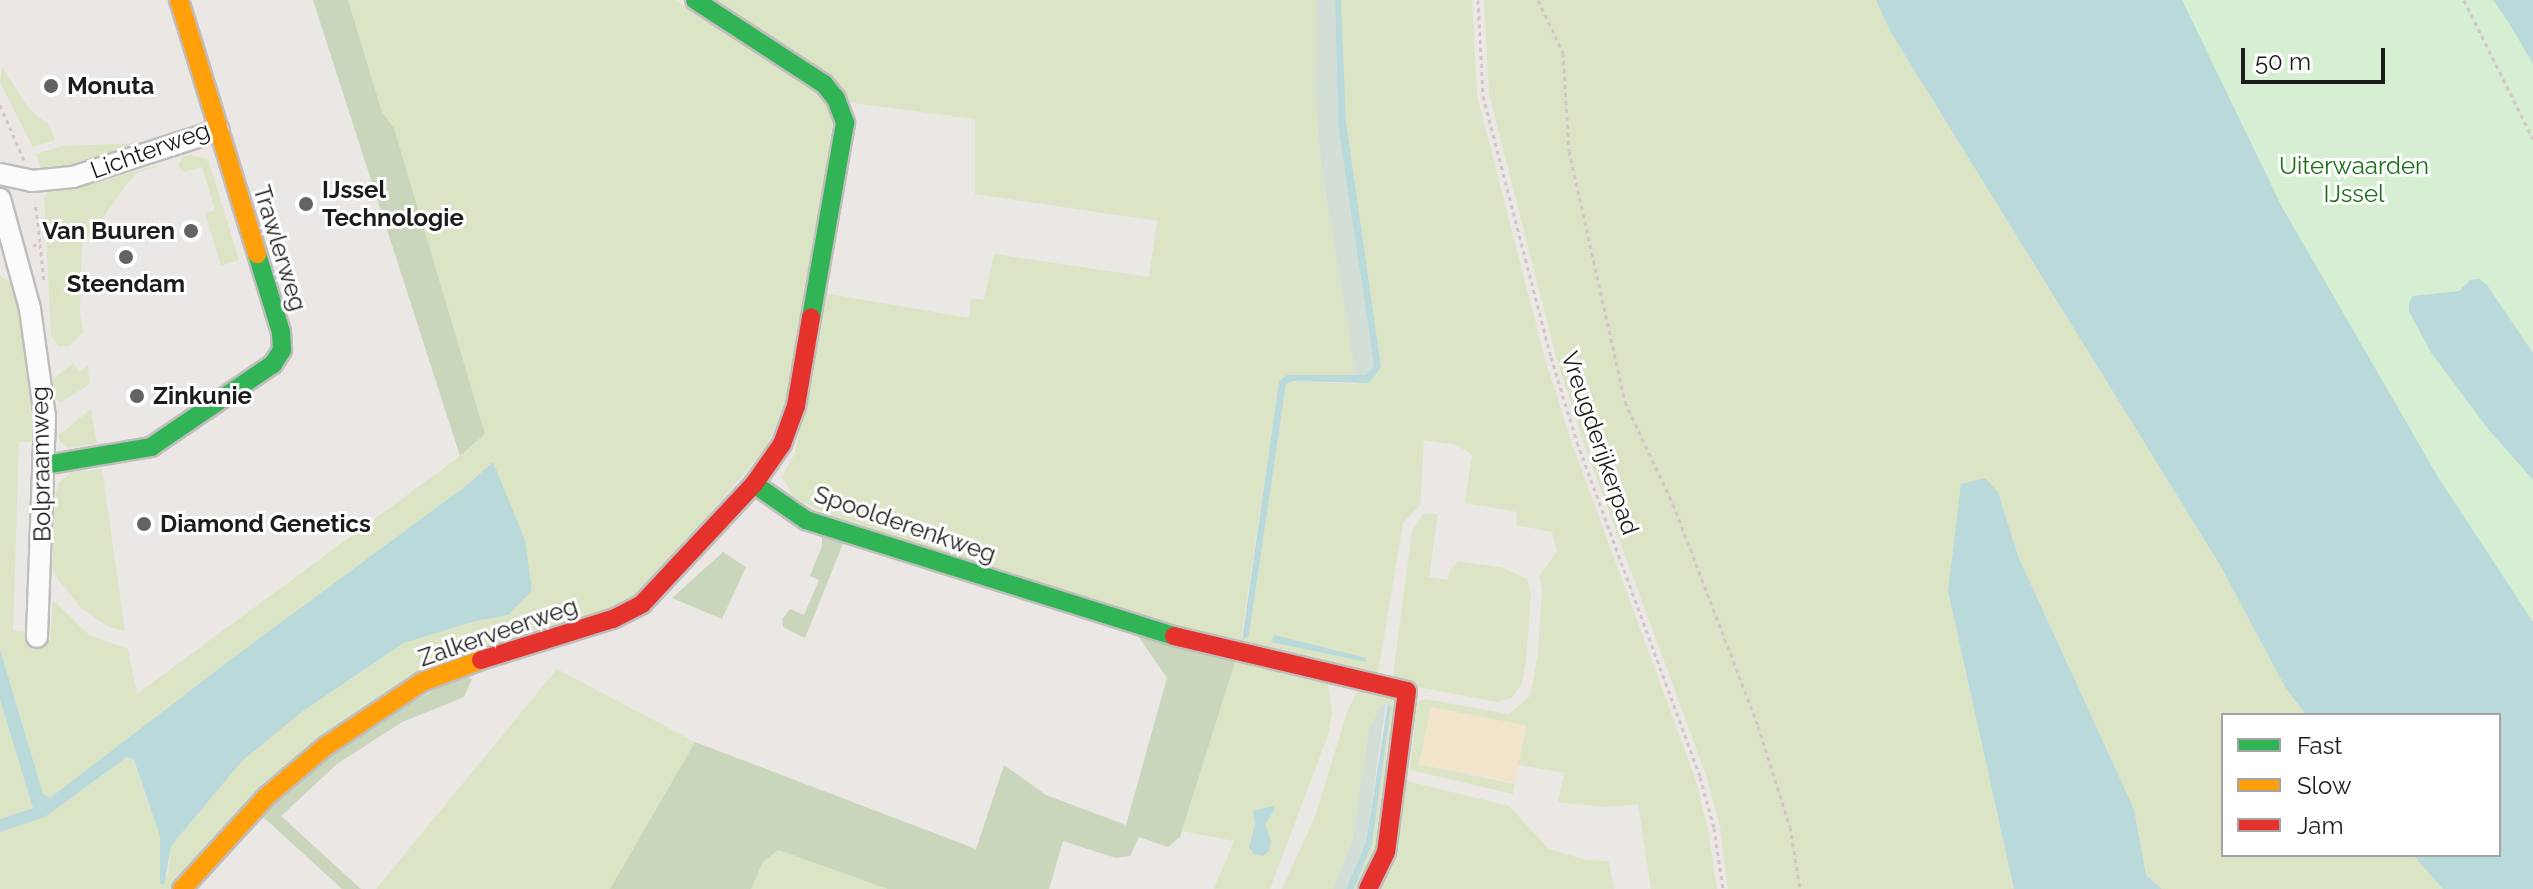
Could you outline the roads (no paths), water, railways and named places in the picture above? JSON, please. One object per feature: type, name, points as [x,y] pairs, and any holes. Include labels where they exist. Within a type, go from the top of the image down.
[{"type":"street","name":"Lichterweg","points":[[0,174],[32,181],[94,172],[219,130],[179,0]]},
{"type":"street","points":[[695,0],[824,84],[836,99],[845,123],[796,406],[782,444],[754,484]]},
{"type":"street","name":"Trawlerweg","points":[[45,465],[151,447],[170,438],[273,364],[282,350],[281,332],[219,130]]},
{"type":"street","name":"Bolpraamweg","points":[[0,199],[8,258],[40,368],[45,465],[37,637]]},
{"type":"street","name":"Zalkerveerweg","points":[[182,889],[267,796],[326,746],[387,702],[422,682],[462,666],[613,619],[642,604],[754,484]]},
{"type":"street","name":"Spoolderenkweg","points":[[754,484],[806,520],[1163,633],[1305,671],[1407,691],[1386,852],[1368,889]]},
{"type":"water","points":[[1335,0],[1341,0],[1346,121],[1381,367],[1369,383],[1293,381],[1286,384],[1249,635],[1242,641],[1279,381],[1287,375],[1365,375],[1374,366],[1338,126]]},
{"type":"water","points":[[1876,0],[2182,0],[2282,207],[2438,477],[2533,622],[2533,889],[2443,889],[2415,857],[2501,857],[2501,713],[2304,713],[2285,687],[2220,565],[1890,31]]},
{"type":"water","points":[[2493,0],[2533,0],[2533,64],[2509,23]]},
{"type":"water","points":[[2479,279],[2487,285],[2533,353],[2533,480],[2488,429],[2430,351],[2409,311],[2413,296],[2459,291],[2470,280]]},
{"type":"water","points":[[493,462],[525,540],[532,591],[508,615],[472,622],[404,643],[303,711],[242,761],[171,846],[164,885],[160,884],[160,837],[134,760],[127,757],[45,817],[0,832],[0,819],[33,808],[0,700],[0,649],[43,794],[50,798],[467,485]]},
{"type":"water","points":[[1985,478],[1998,492],[2018,556],[2134,809],[2146,875],[2162,889],[2014,889],[1948,591],[1961,484]]},
{"type":"water","points":[[1274,635],[1366,658],[1366,662],[1271,642]]},
{"type":"water","points":[[1388,703],[1391,707],[1372,844],[1354,889],[1346,889],[1366,842]]},
{"type":"water","points":[[1273,806],[1275,809],[1265,824],[1271,841],[1269,851],[1263,856],[1255,855],[1249,848],[1255,825],[1253,811]]},
{"type":"place","name":"Monuta","points":[[51,86]]},
{"type":"place","name":"IJssel Technologie","points":[[306,204]]},
{"type":"place","name":"Van Buuren","points":[[191,231]]},
{"type":"place","name":"Steendam","points":[[126,257]]},
{"type":"place","name":"Zinkunie","points":[[137,396]]},
{"type":"place","name":"Diamond Genetics","points":[[144,524]]},
{"type":"park label","name":"Uiterwaarden IJssel","points":[[2354,180]]}]
